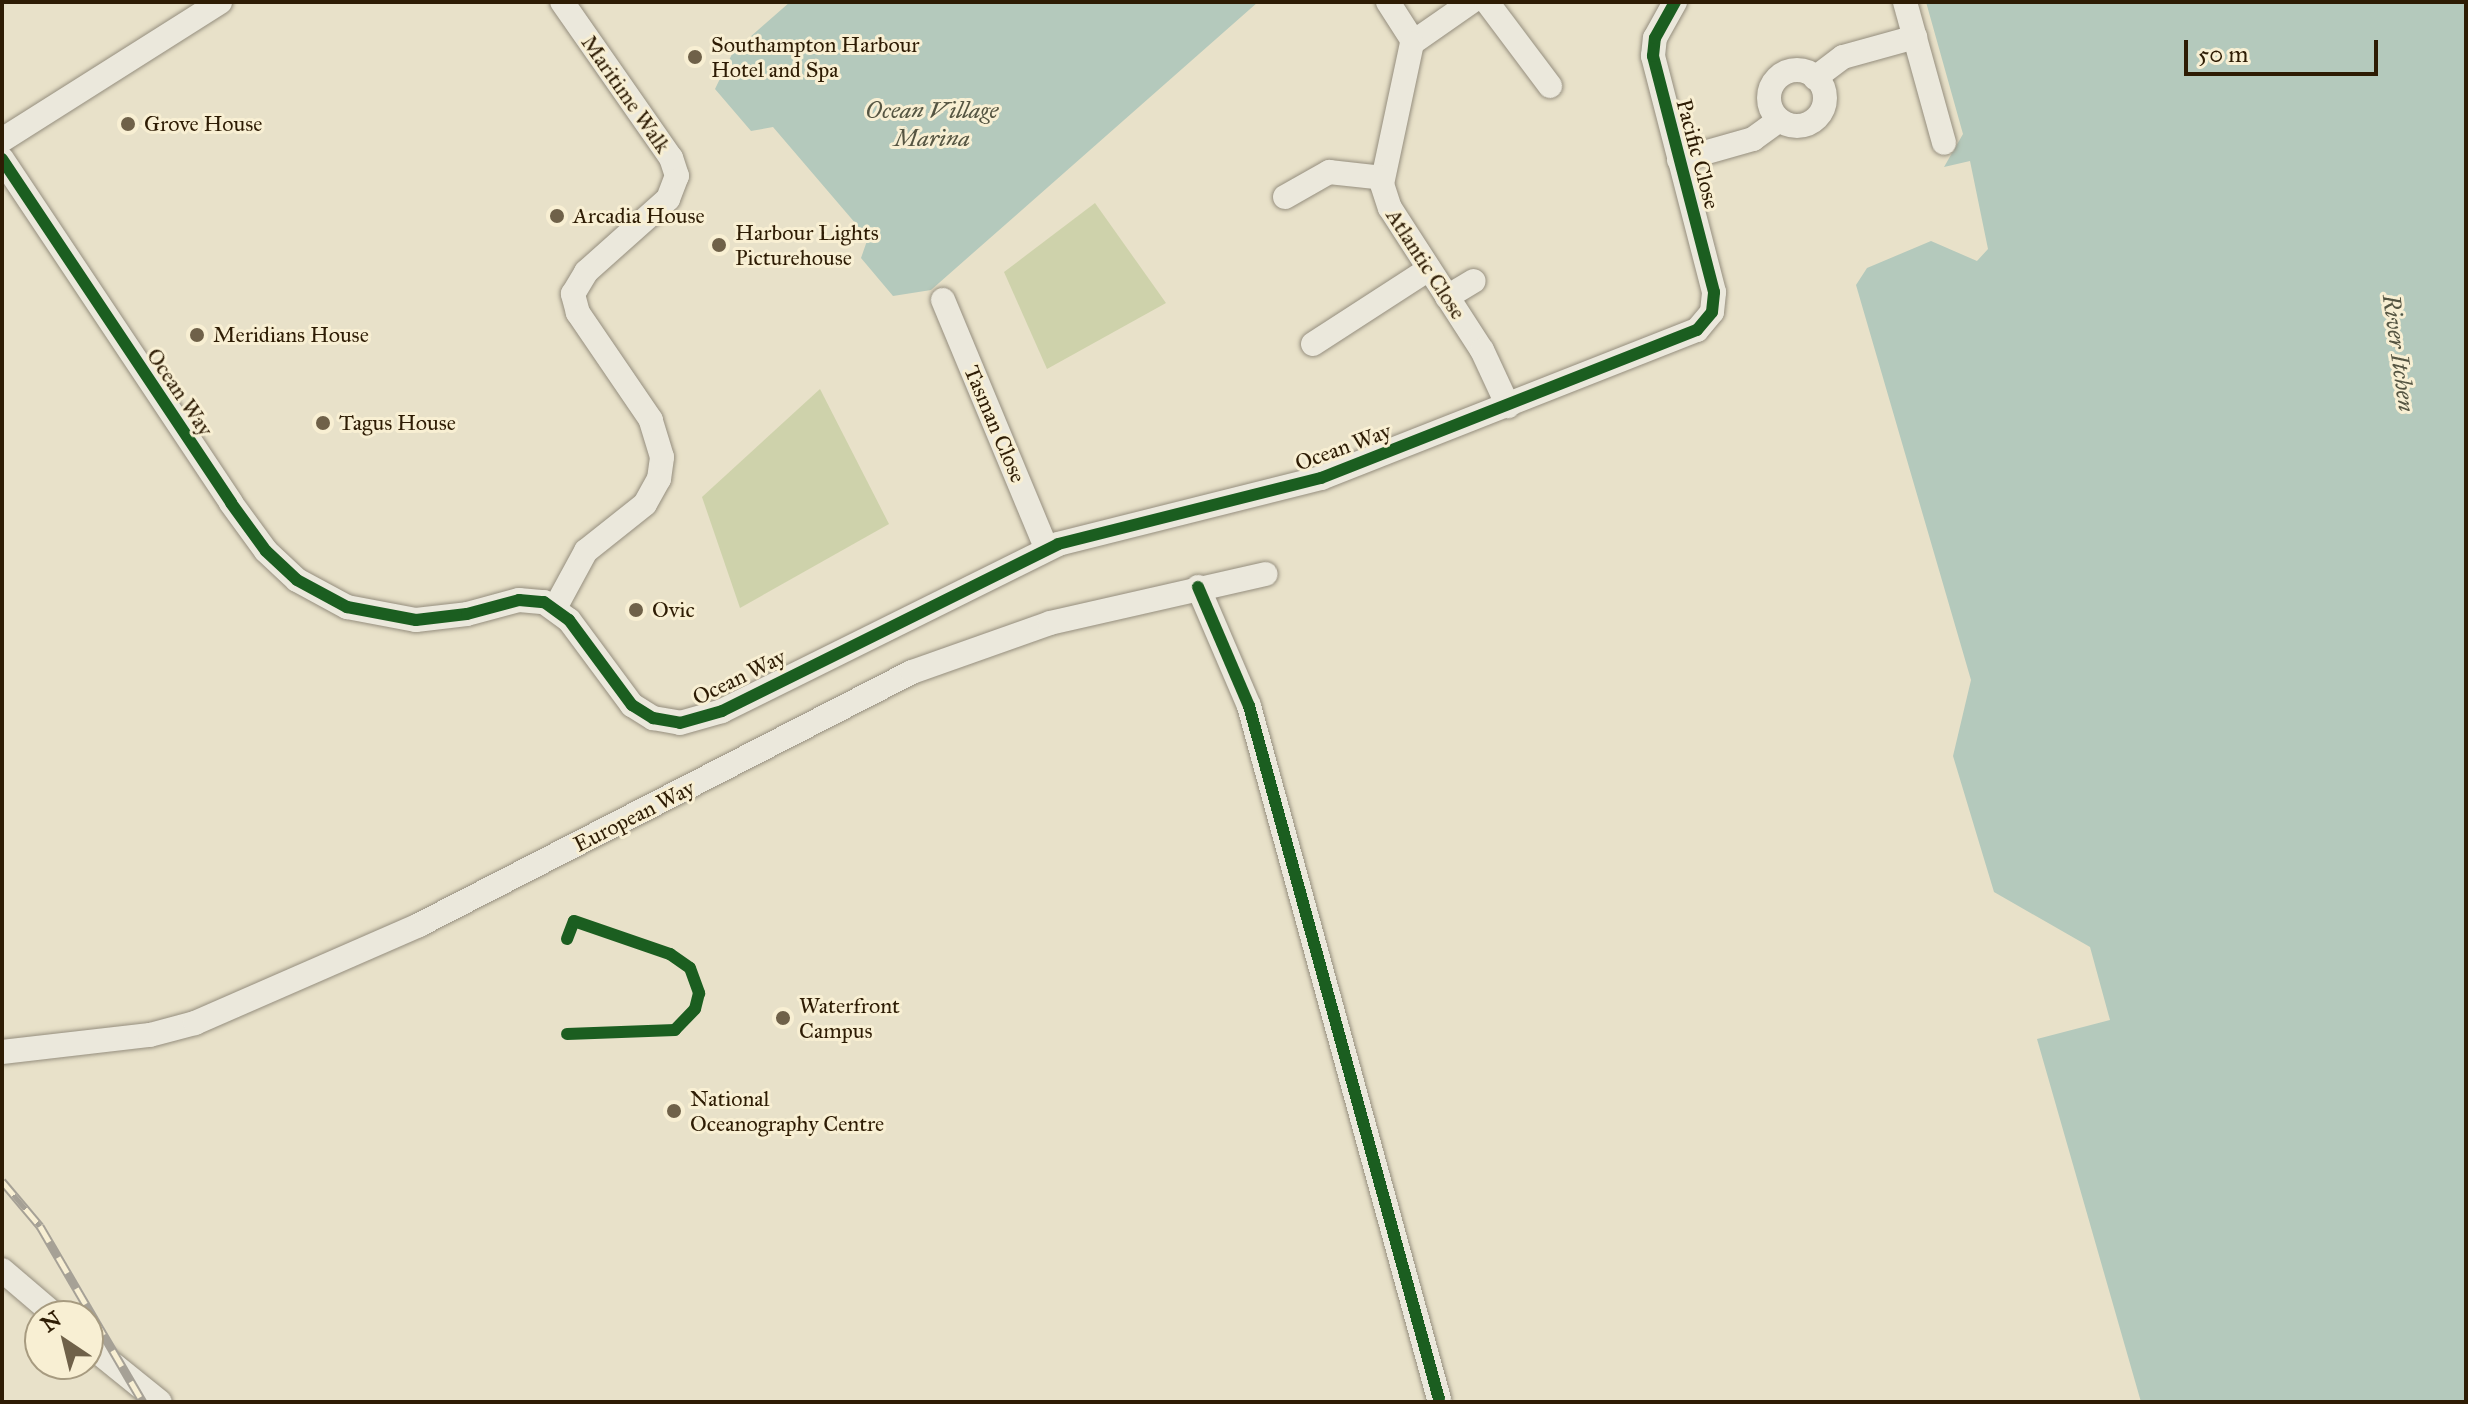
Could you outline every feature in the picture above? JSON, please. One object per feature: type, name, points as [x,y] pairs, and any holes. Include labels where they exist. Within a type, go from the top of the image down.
[{"type":"street","points":[[2,140],[219,2]]},
{"type":"street","name":"Maritime Walk","points":[[555,608],[586,551],[645,504],[659,479],[662,457],[651,420],[578,313],[573,294],[586,272],[668,199],[677,176],[671,158],[562,2]]},
{"type":"street","points":[[1388,2],[1413,41],[1471,2]]},
{"type":"street","points":[[1487,2],[1550,86]]},
{"type":"street","name":"Pacific Close","points":[[1675,2],[1655,38],[1653,56],[1714,292],[1708,319]]},
{"type":"street","points":[[1905,2],[1944,143]]},
{"type":"street","points":[[1815,78],[1843,57],[1915,37]]},
{"type":"street","name":"Atlantic Close","points":[[1413,41],[1383,178],[1386,200],[1482,350],[1508,406]]},
{"type":"street","points":[[1799,70],[1815,78],[1825,100],[1817,118],[1794,127],[1779,120],[1768,98],[1775,80],[1799,70]]},
{"type":"street","points":[[1679,160],[1753,139],[1779,120]]},
{"type":"street","name":"Ocean Way","points":[[2,159],[231,503],[266,551],[297,580],[347,607],[407,619],[450,618],[519,600],[555,608],[632,705],[653,718],[693,722],[1046,548],[1321,478],[1691,333],[1708,319]]},
{"type":"street","points":[[1285,197],[1329,172],[1383,178]]},
{"type":"street","points":[[1313,344],[1429,269]]},
{"type":"street","points":[[1447,297],[1474,281]]},
{"type":"street","name":"Tasman Close","points":[[943,300],[1046,548]]},
{"type":"street","name":"European Way","points":[[2,1052],[150,1035],[195,1023],[419,925],[912,672],[1050,623],[1266,574]]},
{"type":"street","points":[[1198,587],[1249,706],[1439,1399]]},
{"type":"street","points":[[2,1270],[37,1300]]},
{"type":"street","points":[[104,1357],[160,1402]]},
{"type":"green space","points":[[1095,203],[1166,303],[1047,369],[1004,272]]},
{"type":"green space","points":[[820,389],[889,524],[740,608],[702,497]]},
{"type":"water","name":"Ocean Village Marina","points":[[790,2],[1258,2],[931,290],[893,296],[861,258],[868,238],[773,127],[751,131],[715,89],[733,52]]},
{"type":"water","name":"River Itchen","points":[[1926,2],[2466,2],[2466,1402],[2141,1402],[2037,1039],[2110,1020],[2090,947],[1994,892],[1953,756],[1971,680],[1856,285],[1867,268],[1931,241],[1977,261],[1988,249],[1970,161],[1944,167],[1963,134]]},
{"type":"railway","points":[[2,1181],[40,1226],[143,1402]]},
{"type":"cycle path","points":[[2,159],[231,503],[266,551],[297,580],[347,607],[416,620],[467,614],[519,600],[544,602],[569,620],[632,705],[653,718],[680,723],[722,711],[1058,544],[1321,478],[1697,330],[1712,312],[1714,292],[1653,56],[1655,38],[1675,2]]},
{"type":"cycle path","points":[[1198,587],[1249,706],[1439,1399]]},
{"type":"cycle path","points":[[567,939],[574,921],[670,954],[690,968],[699,993],[695,1009],[675,1030],[567,1034]]},
{"type":"place","name":"Southampton Harbour Hotel and Spa","points":[[695,57]]},
{"type":"place","name":"Grove House","points":[[128,124]]},
{"type":"place","name":"Arcadia House","points":[[557,216]]},
{"type":"place","name":"Harbour Lights Picturehouse","points":[[719,245]]},
{"type":"place","name":"Meridians House","points":[[197,335]]},
{"type":"place","name":"Tagus House","points":[[323,423]]},
{"type":"place","name":"Ovic","points":[[636,610]]},
{"type":"place","name":"Waterfront Campus","points":[[783,1018]]},
{"type":"place","name":"National Oceanography Centre","points":[[674,1111]]}]
